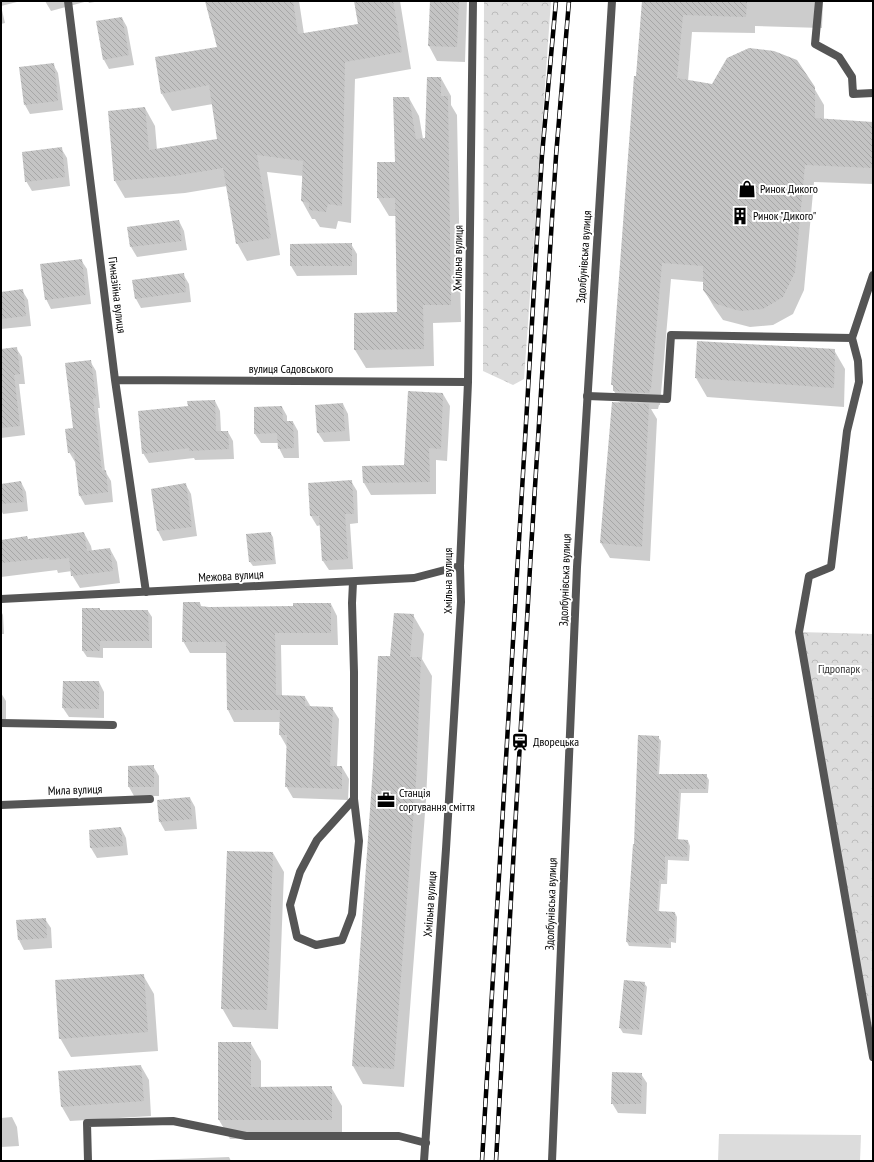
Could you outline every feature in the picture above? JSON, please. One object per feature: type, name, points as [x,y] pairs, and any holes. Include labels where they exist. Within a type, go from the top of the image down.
[{"type":"street","name":"Гімназійна вулиця","points":[[68,1],[115,380],[146,592]]},
{"type":"street","name":"Хмільна вулиця","points":[[424,1161],[446,849],[461,602],[460,566],[468,382],[473,1]]},
{"type":"street","name":"Здолбунівська вулиця","points":[[552,1161],[577,568],[612,1]]},
{"type":"street","points":[[819,1],[815,44],[839,56],[852,77],[853,94],[873,93]]},
{"type":"street","points":[[873,275],[852,338],[858,361],[859,382],[848,431],[831,567],[809,576],[799,632],[873,1057]]},
{"type":"street","points":[[587,396],[667,399],[670,335],[852,338]]},
{"type":"street","name":"вулиця Садовського","points":[[115,380],[468,382]]},
{"type":"street","name":"Межова вулиця","points":[[1,599],[414,578],[460,566]]},
{"type":"street","points":[[353,582],[354,799],[358,841],[352,914],[342,940],[316,945],[297,937],[290,904],[300,872],[317,840],[354,799]]},
{"type":"street","points":[[1,723],[113,725]]},
{"type":"street","name":"Мила вулиця","points":[[1,805],[150,799]]},
{"type":"street","points":[[88,1161],[87,1123],[173,1121],[246,1136],[398,1136],[426,1143]]},
{"type":"green space","points":[[484,1],[551,1],[524,379],[513,385],[483,371]]},
{"type":"green space","name":"Гідропарк","points":[[799,632],[873,634],[873,1057]]},
{"type":"green space","points":[[719,1134],[861,1135],[860,1161],[718,1161]]},
{"type":"building","points":[[205,1],[293,1],[298,34],[358,24],[354,1],[393,1],[402,52],[345,62],[342,206],[328,204],[326,212],[309,210],[309,203],[301,201],[303,161],[257,155],[271,238],[236,244],[223,168],[174,176],[114,181],[108,111],[145,107],[149,150],[217,139],[209,85],[161,94],[155,57],[217,47]]},
{"type":"building","points":[[430,1],[459,1],[457,47],[428,46]]},
{"type":"building","name":"Ринок \"Дикого\"","points":[[642,1],[747,1],[746,17],[683,15],[677,78],[712,84],[727,58],[749,48],[774,51],[797,60],[815,87],[815,118],[873,122],[873,168],[805,165],[795,272],[783,297],[763,309],[740,311],[713,303],[703,290],[703,266],[662,263],[651,389],[649,393],[613,391],[613,385],[611,385],[634,76],[636,76]]},
{"type":"building","points":[[122,17],[129,55],[103,60],[96,21]]},
{"type":"building","points":[[54,63],[58,101],[24,105],[19,67]]},
{"type":"building","points":[[427,77],[441,77],[441,96],[448,96],[451,305],[423,305],[424,349],[354,350],[354,313],[397,312],[395,198],[377,198],[377,162],[395,162],[393,97],[409,97],[416,139],[425,138]]},
{"type":"building","points":[[62,147],[65,177],[25,182],[22,152]]},
{"type":"building","points":[[179,220],[182,241],[130,247],[127,227]]},
{"type":"building","points":[[352,243],[352,266],[290,266],[290,244]]},
{"type":"building","points":[[82,259],[86,295],[45,300],[40,264]]},
{"type":"building","points":[[184,273],[186,292],[135,299],[132,280]]},
{"type":"building","points":[[23,289],[26,316],[1,319],[1,292]]},
{"type":"building","points":[[697,341],[835,349],[834,388],[695,378]]},
{"type":"building","points":[[17,347],[20,374],[14,375],[20,426],[1,428],[1,349]]},
{"type":"building","points":[[91,360],[96,398],[93,398],[102,471],[106,470],[108,492],[79,496],[74,452],[68,453],[65,429],[73,428],[65,363]]},
{"type":"building","points":[[408,391],[443,393],[441,449],[429,448],[430,482],[363,483],[362,466],[404,465]]},
{"type":"building","points":[[215,400],[216,431],[228,431],[229,449],[189,451],[189,448],[142,454],[138,411],[188,406],[187,401]]},
{"type":"building","points":[[612,402],[649,404],[642,547],[600,543]]},
{"type":"building","points":[[343,403],[345,431],[317,433],[315,405]]},
{"type":"building","points":[[282,406],[283,421],[293,421],[294,448],[278,449],[277,433],[254,434],[254,407]]},
{"type":"building","points":[[352,480],[354,514],[345,514],[348,559],[322,561],[319,516],[310,516],[308,483]]},
{"type":"building","points":[[21,481],[24,502],[1,504],[1,484]]},
{"type":"building","points":[[186,483],[192,527],[157,531],[151,489]]},
{"type":"building","points":[[84,532],[87,551],[110,548],[113,571],[71,576],[69,558],[50,560],[49,558],[1,563],[1,540],[27,536],[28,539]]},
{"type":"building","points":[[271,532],[274,560],[249,562],[246,534]]},
{"type":"building","points":[[183,602],[200,602],[200,606],[209,607],[293,606],[293,603],[331,603],[331,633],[275,633],[276,695],[305,696],[305,706],[333,707],[330,766],[342,766],[342,789],[285,787],[287,735],[279,735],[280,710],[227,710],[226,642],[182,642]]},
{"type":"building","points":[[82,608],[100,608],[100,610],[148,610],[149,641],[100,641],[100,651],[82,651]]},
{"type":"building","points":[[394,613],[414,614],[410,657],[421,657],[416,781],[394,1069],[352,1066],[373,767],[378,656],[390,656]]},
{"type":"building","points":[[63,681],[99,681],[99,709],[62,708]]},
{"type":"building","points":[[638,735],[659,736],[657,774],[707,774],[706,789],[679,789],[676,839],[688,840],[687,857],[665,856],[665,880],[659,879],[657,911],[675,912],[674,938],[669,938],[669,944],[626,942],[634,844]]},
{"type":"building","points":[[154,765],[154,787],[128,787],[128,766]]},
{"type":"building","points":[[190,797],[192,819],[159,822],[157,800]]},
{"type":"building","points":[[121,827],[123,846],[90,848],[89,830]]},
{"type":"building","points":[[227,851],[273,852],[267,1010],[221,1009]]},
{"type":"building","points":[[46,918],[47,938],[18,940],[16,920]]},
{"type":"building","points":[[144,974],[148,1032],[59,1039],[55,980]]},
{"type":"building","points":[[624,980],[645,982],[639,1030],[619,1028]]},
{"type":"building","points":[[218,1042],[251,1042],[251,1087],[332,1086],[332,1120],[218,1120]]},
{"type":"building","points":[[141,1065],[144,1101],[61,1107],[58,1071]]},
{"type":"building","points":[[612,1072],[642,1073],[641,1104],[611,1104]]},
{"type":"railway","points":[[482,1161],[542,155],[556,1]]},
{"type":"railway","points":[[496,1161],[531,550],[556,156],[569,1]]},
{"type":"place","name":"Ринок Дикого","points":[[747,189]]},
{"type":"place","name":"Ринок \"Дикого\"","points":[[740,216]]},
{"type":"place","name":"Дворецька","points":[[520,742]]},
{"type":"place","name":"Станція сортування сміття","points":[[386,800]]}]
